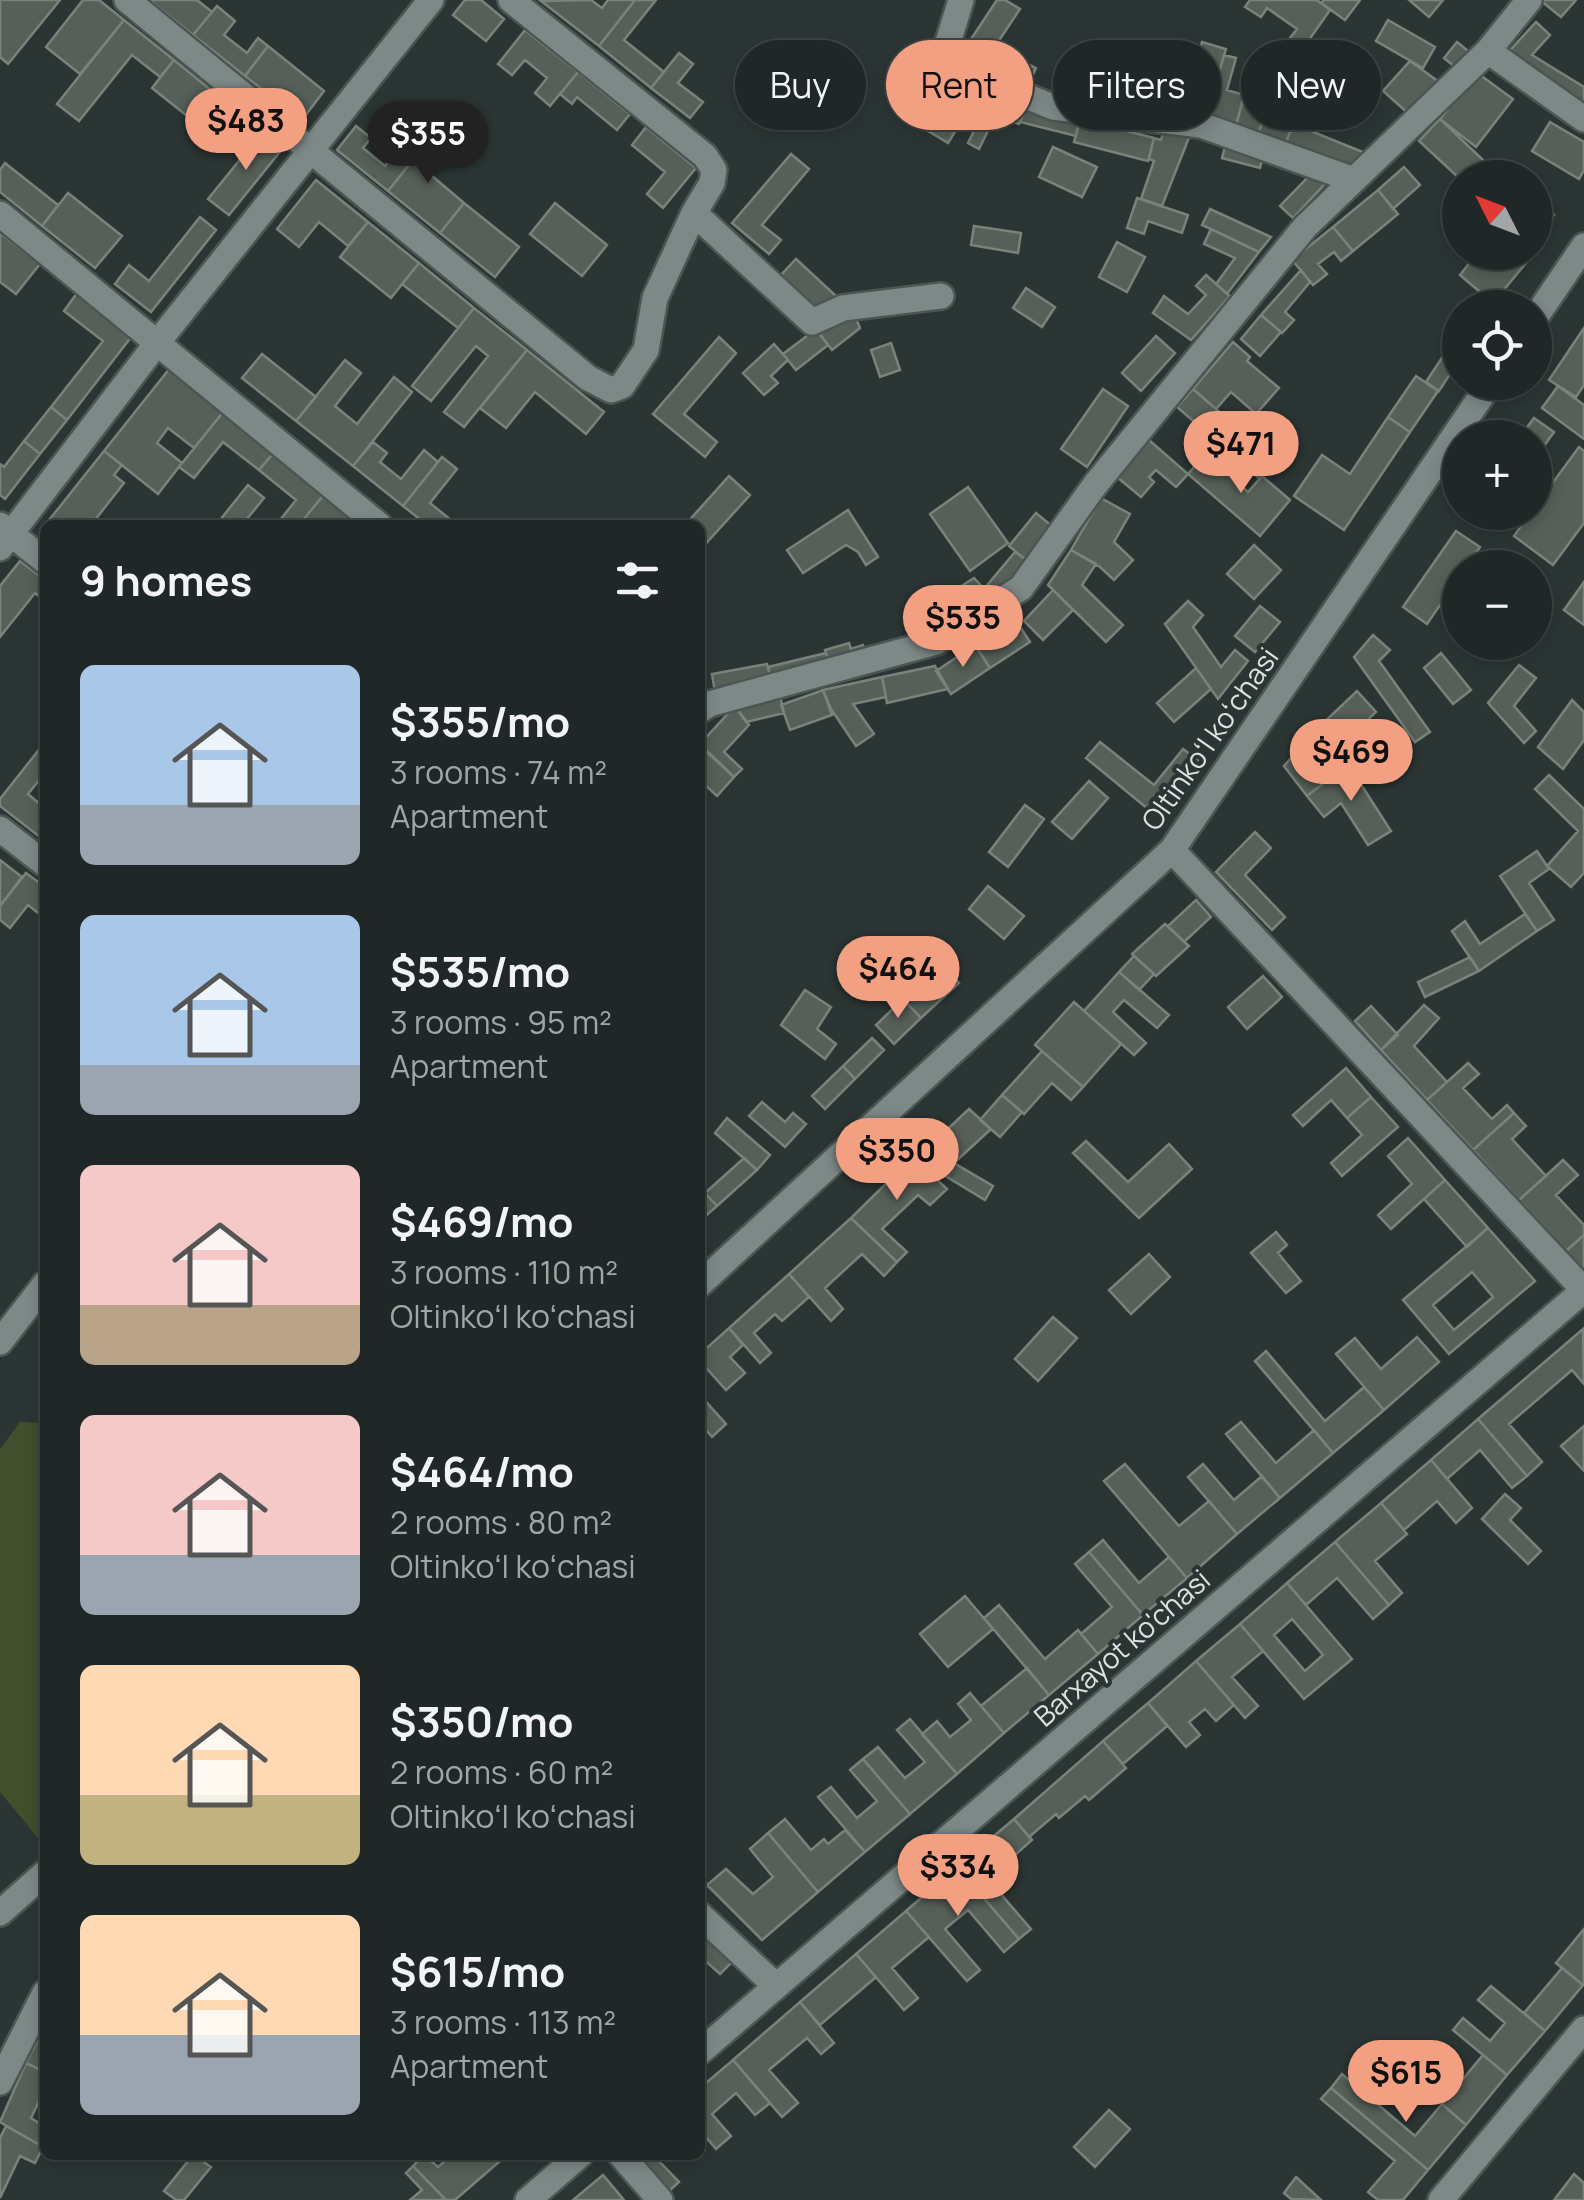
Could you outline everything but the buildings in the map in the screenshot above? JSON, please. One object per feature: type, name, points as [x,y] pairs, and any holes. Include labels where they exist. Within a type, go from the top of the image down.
[{"type":"street","points":[[127,0],[310,154],[588,378],[611,390],[622,386],[646,350],[656,298],[694,213],[712,183],[714,170],[706,156],[511,0]]},
{"type":"street","points":[[40,558],[4,536],[431,0]]},
{"type":"street","points":[[961,0],[946,49],[966,72],[1053,107],[1201,125],[1354,180]]},
{"type":"street","points":[[705,707],[936,642],[1021,588],[1096,484],[1292,242],[1488,50],[1529,0]]},
{"type":"street","points":[[1488,50],[1584,120]]},
{"type":"street","points":[[694,213],[812,322],[843,308],[941,296]]},
{"type":"street","points":[[0,214],[372,520]]},
{"type":"street","points":[[1552,293],[1584,246]]},
{"type":"street","name":"Oltinkoʻl koʻchasi","points":[[705,1279],[1172,850],[1479,400]]},
{"type":"street","points":[[0,829],[40,860]]},
{"type":"street","points":[[1172,850],[1584,1290]]},
{"type":"street","points":[[0,1342],[40,1290]]},
{"type":"street","name":"Barxayot ko'chasi","points":[[705,2048],[1584,1290]]},
{"type":"street","points":[[6,1898],[40,1876]]},
{"type":"street","points":[[705,1920],[776,1986]]},
{"type":"street","points":[[0,2082],[40,2003]]},
{"type":"street","points":[[1441,2200],[1584,2029]]},
{"type":"street","points":[[528,2200],[574,2160]]},
{"type":"street","points":[[625,2160],[660,2200]]},
{"type":"green space","points":[[20,1422],[40,1423],[39,1839],[0,1792],[0,1449]]}]
